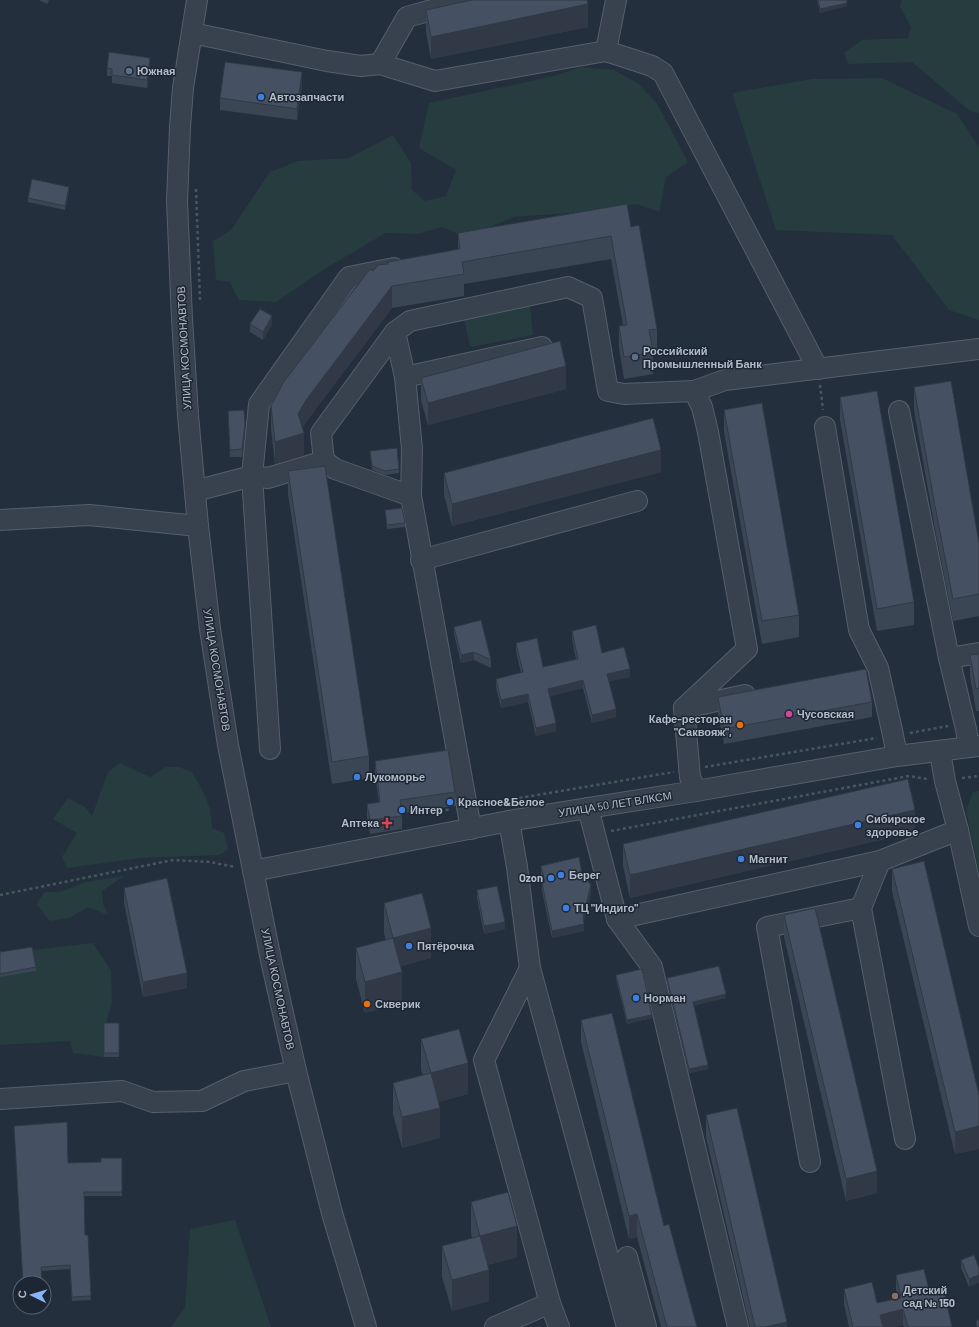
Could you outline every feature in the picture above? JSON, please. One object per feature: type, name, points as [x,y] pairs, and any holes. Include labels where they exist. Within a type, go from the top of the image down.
[{"type":"street","name":"УЛИЦА КОСМОНАВТОВ","points":[[197,0],[183,88],[177,191],[182,319],[198,526],[210,628],[227,737],[270,960],[332,1213],[366,1327]]},
{"type":"street","points":[[380,64],[407,17],[468,0]]},
{"type":"street","points":[[606,51],[616,0]]},
{"type":"street","points":[[192,33],[327,61],[361,66],[380,64],[434,81],[606,51],[652,66],[663,73],[818,369]]},
{"type":"street","points":[[270,749],[252,476],[259,404],[349,277],[414,263]]},
{"type":"street","points":[[411,496],[335,469],[324,461],[321,433],[395,332],[410,321],[568,287],[592,298],[608,391],[624,394],[694,391],[725,380],[979,349]]},
{"type":"street","points":[[395,332],[405,377],[412,449],[411,496],[421,560],[471,829]]},
{"type":"street","points":[[405,377],[545,346]]},
{"type":"street","points":[[684,708],[747,649],[708,432],[702,407],[694,391]]},
{"type":"street","points":[[899,410],[949,658],[966,729],[974,747]]},
{"type":"street","points":[[824,428],[859,630],[870,670],[893,736],[897,756]]},
{"type":"street","points":[[195,491],[252,476],[268,478],[324,461]]},
{"type":"street","points":[[421,560],[637,502]]},
{"type":"street","points":[[0,520],[89,515],[198,526]]},
{"type":"street","points":[[949,658],[979,653]]},
{"type":"street","points":[[684,708],[762,692]]},
{"type":"street","points":[[684,708],[690,777],[696,791]]},
{"type":"street","name":"УЛИЦА 50 ЛЕТ ВЛКСМ","points":[[253,871],[509,821],[696,791],[897,756],[974,747]]},
{"type":"street","points":[[940,752],[945,781],[958,830],[979,926]]},
{"type":"street","points":[[588,808],[617,919],[652,967],[738,1327]]},
{"type":"street","points":[[509,821],[517,867],[530,968],[627,1327]]},
{"type":"street","points":[[617,919],[880,861],[958,830]]},
{"type":"street","points":[[880,861],[861,908],[906,1139]]},
{"type":"street","points":[[810,1162],[767,927],[861,908]]},
{"type":"street","points":[[530,968],[484,1060],[550,1303],[559,1327]]},
{"type":"street","points":[[0,1099],[122,1091],[153,1102],[202,1101],[244,1081],[296,1071]]},
{"type":"street","points":[[627,1257],[646,1327]]},
{"type":"street","points":[[495,1327],[550,1303]]},
{"type":"path","points":[[196,188],[200,300]]},
{"type":"path","points":[[818,369],[824,428]]},
{"type":"path","points":[[594,834],[909,776],[945,781],[979,776]]},
{"type":"path","points":[[0,895],[173,860],[210,862],[253,871]]},
{"type":"green space","points":[[902,0],[979,0],[979,113],[970,111],[912,62],[848,64],[844,53],[862,40],[908,38],[911,27],[900,6]]},
{"type":"green space","points":[[581,67],[614,70],[639,84],[658,105],[688,162],[666,177],[659,212],[637,204],[583,212],[514,217],[465,237],[442,227],[417,234],[386,233],[326,268],[276,302],[239,300],[230,282],[216,280],[213,241],[231,230],[270,172],[298,161],[349,158],[393,135],[411,163],[412,190],[425,201],[446,196],[456,170],[419,148],[429,103],[554,76]]},
{"type":"green space","points":[[882,78],[957,114],[979,147],[979,320],[949,310],[892,235],[776,230],[732,93],[812,79]]},
{"type":"green space","points":[[530,306],[533,335],[470,347],[464,318]]},
{"type":"green space","points":[[120,763],[150,777],[166,767],[179,767],[192,772],[204,793],[210,809],[212,828],[224,833],[228,850],[218,855],[141,858],[67,868],[62,857],[77,833],[53,819],[68,798],[85,807],[92,816],[108,772]]},
{"type":"green space","points":[[979,791],[979,871],[966,810],[973,792]]},
{"type":"green space","points":[[124,876],[102,891],[103,903],[108,915],[88,907],[69,918],[50,921],[36,904],[45,892],[60,892],[86,882]]},
{"type":"green space","points":[[93,943],[111,971],[112,1002],[105,1027],[104,1057],[73,1053],[70,1041],[0,1045],[0,977],[36,971],[32,950]]},
{"type":"green space","points":[[235,1220],[271,1327],[171,1327],[185,1307],[190,1229]]},
{"type":"building","points":[[472,0],[587,0],[588,4],[431,37],[426,10]]},
{"type":"building","points":[[818,0],[847,0],[847,3],[820,9]]},
{"type":"building","name":"Южная","points":[[109,52],[150,58],[147,80],[112,75],[112,69],[107,68]]},
{"type":"building","name":"Автозапчасти","points":[[225,62],[302,72],[297,109],[220,98]]},
{"type":"building","points":[[32,179],[69,187],[65,206],[28,198]]},
{"type":"building","points":[[627,204],[631,227],[639,225],[657,329],[649,330],[653,352],[624,357],[619,326],[627,325],[611,236],[462,262],[464,274],[392,286],[306,400],[298,414],[304,433],[275,442],[271,406],[283,383],[370,269],[373,271],[378,265],[388,264],[388,262],[460,249],[458,233]]},
{"type":"building","points":[[260,309],[272,316],[263,332],[250,324]]},
{"type":"building","points":[[560,341],[566,366],[428,403],[421,378]]},
{"type":"building","points":[[951,381],[979,543],[979,594],[953,599],[914,387]]},
{"type":"building","points":[[877,391],[914,602],[877,609],[840,397]]},
{"type":"building","points":[[762,403],[799,615],[762,621],[724,410]]},
{"type":"building","points":[[244,410],[245,424],[242,449],[230,450],[228,411]]},
{"type":"building","points":[[653,418],[661,450],[452,504],[444,473]]},
{"type":"building","points":[[397,448],[399,469],[385,471],[372,466],[370,451]]},
{"type":"building","points":[[325,466],[369,756],[332,762],[288,471]]},
{"type":"building","points":[[402,508],[405,523],[387,525],[385,510]]},
{"type":"building","points":[[481,620],[491,660],[474,652],[461,655],[454,627]]},
{"type":"building","points":[[596,625],[602,653],[624,647],[630,669],[607,674],[616,709],[592,715],[583,680],[548,689],[556,723],[536,728],[528,694],[501,700],[496,679],[523,672],[516,643],[537,638],[543,667],[578,659],[572,631]]},
{"type":"building","points":[[979,654],[979,688],[976,689],[970,655]]},
{"type":"building","points":[[866,669],[872,702],[724,729],[718,697]]},
{"type":"building","points":[[448,750],[455,792],[400,800],[402,816],[370,820],[367,804],[380,802],[375,761]]},
{"type":"building","points":[[908,779],[915,810],[630,875],[623,844]]},
{"type":"building","name":"ТЦ \"Индиго\"","points":[[579,857],[582,874],[591,885],[583,916],[584,924],[552,931],[542,883],[545,882],[541,866]]},
{"type":"building","points":[[924,861],[979,1095],[979,1126],[955,1132],[892,869]]},
{"type":"building","points":[[167,878],[187,973],[143,982],[124,888]]},
{"type":"building","points":[[497,886],[505,922],[484,926],[477,890]]},
{"type":"building","points":[[422,893],[431,928],[393,938],[384,903]]},
{"type":"building","points":[[815,908],[877,1171],[846,1179],[784,915]]},
{"type":"building","points":[[393,938],[402,972],[365,982],[356,948]]},
{"type":"building","points":[[32,947],[36,967],[0,974],[0,952]]},
{"type":"building","points":[[719,966],[726,994],[693,1002],[708,1065],[689,1069],[667,978]]},
{"type":"building","name":"Норман","points":[[642,969],[652,1015],[627,1020],[616,975]]},
{"type":"building","points":[[612,1013],[664,1226],[669,1224],[697,1327],[667,1327],[637,1214],[629,1216],[581,1020]]},
{"type":"building","points":[[104,1023],[119,1023],[119,1053],[104,1053]]},
{"type":"building","points":[[459,1029],[468,1063],[431,1073],[421,1039]]},
{"type":"building","points":[[431,1073],[440,1108],[402,1117],[393,1083]]},
{"type":"building","points":[[737,1108],[787,1322],[765,1327],[755,1327],[706,1115]]},
{"type":"building","points":[[67,1122],[68,1163],[101,1162],[101,1158],[122,1158],[122,1192],[84,1192],[85,1235],[88,1235],[91,1296],[72,1297],[70,1265],[41,1267],[42,1275],[23,1275],[14,1126]]},
{"type":"building","points":[[508,1192],[517,1226],[480,1236],[471,1202]]},
{"type":"building","points":[[480,1236],[489,1270],[452,1280],[442,1246]]},
{"type":"building","points":[[974,1255],[979,1268],[979,1275],[969,1279],[961,1260]]},
{"type":"building","points":[[924,1269],[930,1295],[944,1291],[952,1327],[908,1327],[903,1309],[880,1315],[883,1327],[853,1327],[844,1289],[872,1282],[877,1303],[901,1298],[896,1275]]},
{"type":"building","points":[[979,1320],[979,1327],[977,1327],[976,1321]]},
{"type":"place","name":"Южная","points":[[129,71]]},
{"type":"place","name":"Автозапчасти","points":[[261,97]]},
{"type":"place","name":"Российский Промышленный Банк","points":[[635,357]]},
{"type":"place","name":"Чусовская","points":[[789,714]]},
{"type":"place","name":"Кафе-ресторан \"Саквояж\",","points":[[740,725]]},
{"type":"place","name":"Лукоморье","points":[[357,777]]},
{"type":"place","name":"Красное&Белое","points":[[450,802]]},
{"type":"place","name":"Интер","points":[[402,810]]},
{"type":"place","name":"Аптека","points":[[387,823]]},
{"type":"place","name":"Сибирское здоровье","points":[[858,825]]},
{"type":"place","name":"Магнит","points":[[741,859]]},
{"type":"place","name":"Берег","points":[[561,875]]},
{"type":"place","name":"Ozon","points":[[551,878]]},
{"type":"place","name":"ТЦ \"Индиго\"","points":[[566,908]]},
{"type":"place","name":"Пятёрочка","points":[[409,946]]},
{"type":"place","name":"Норман","points":[[636,998]]},
{"type":"place","name":"Скверик","points":[[367,1004]]},
{"type":"place","name":"Детский сад № 150","points":[[895,1296]]}]
